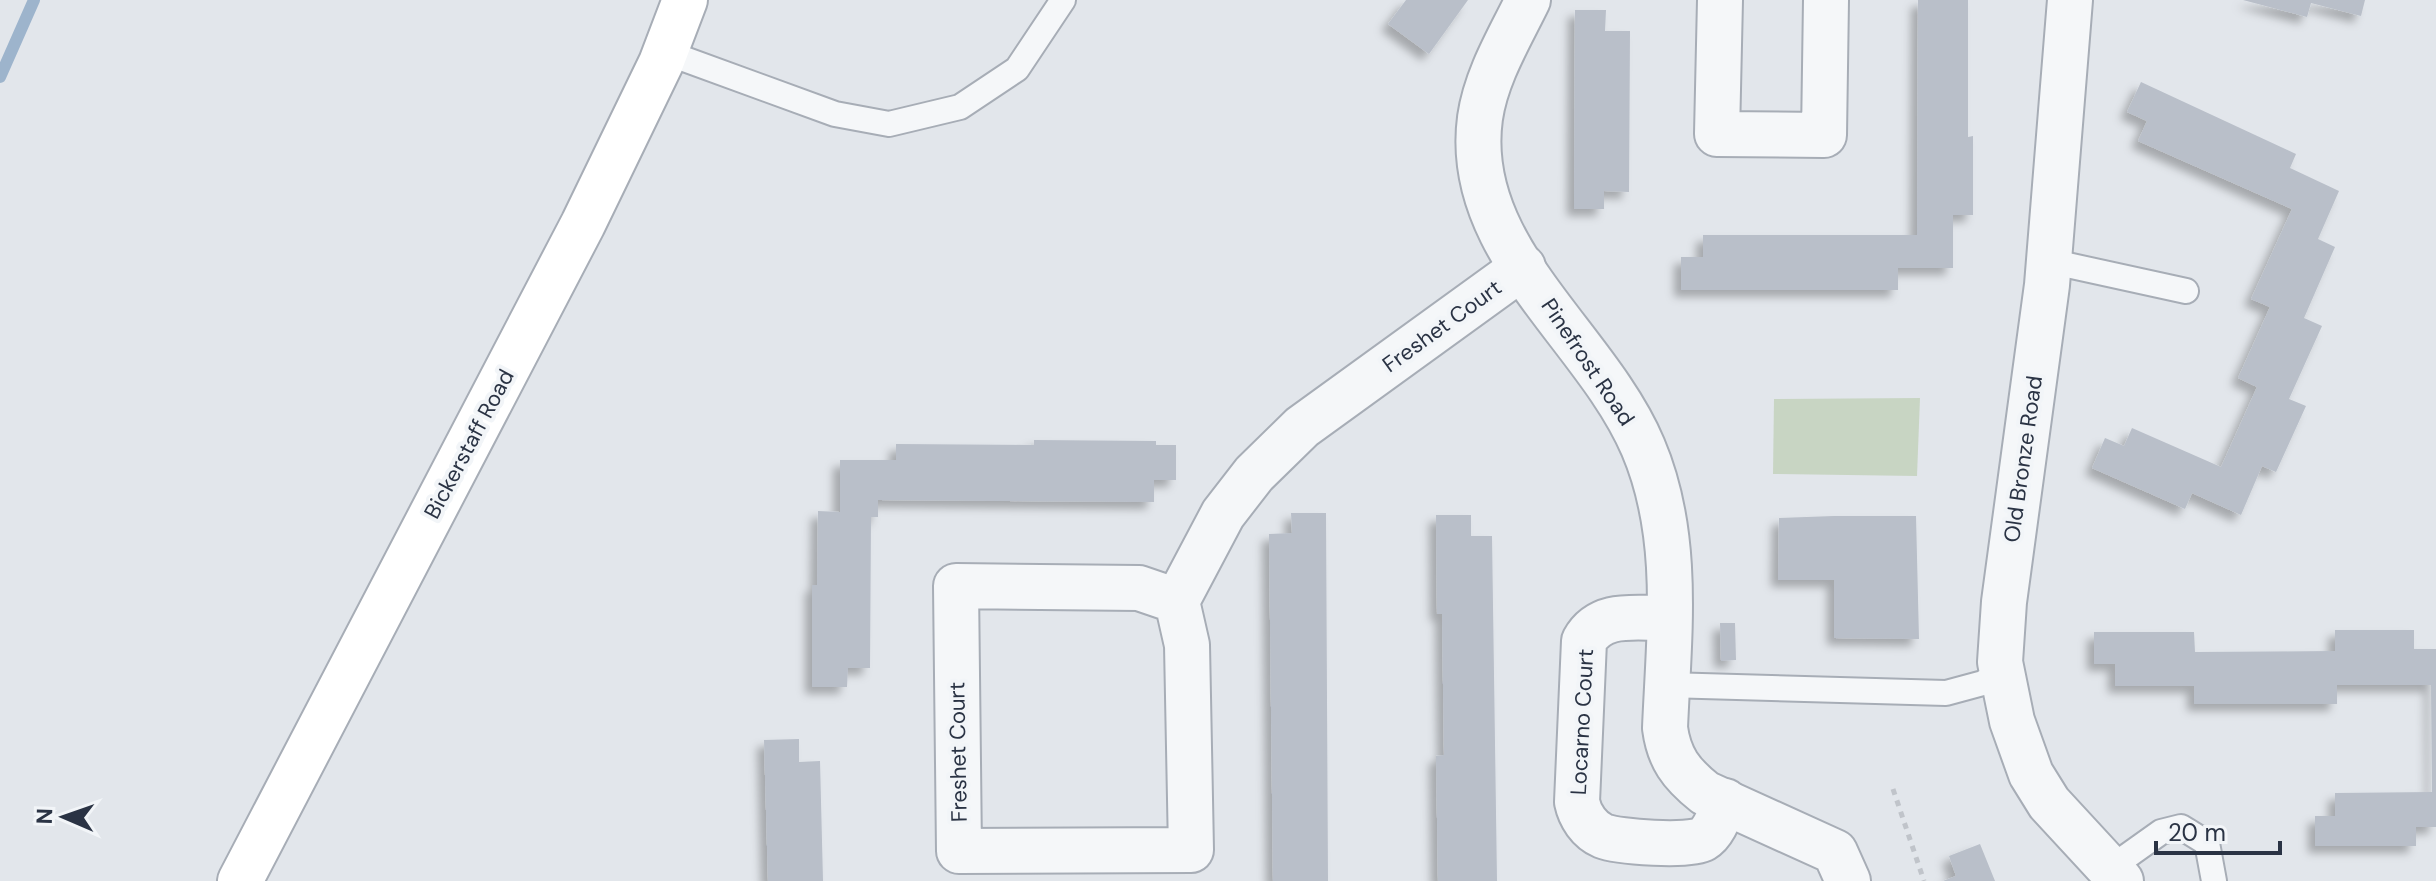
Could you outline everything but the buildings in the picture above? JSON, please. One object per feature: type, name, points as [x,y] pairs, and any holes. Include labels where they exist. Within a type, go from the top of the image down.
[{"type":"street","name":"Bickerstaff Road","points":[[240,881],[583,224],[665,52],[685,0]]},
{"type":"street","name":"Pinefrost Road","points":[[1528,0],[1488,87],[1480,118],[1479,158],[1497,227],[1627,415],[1643,446],[1657,485],[1669,535],[1669,753],[1686,778],[1705,793],[1835,852],[1848,881]]},
{"type":"street","points":[[1720,0],[1717,134],[1824,135],[1826,0]]},
{"type":"street","name":"Old Bronze Road","points":[[2070,0],[2049,261],[2004,602],[2002,672],[2012,721],[2031,774],[2049,803],[2115,875]]},
{"type":"street","name":"Freshet Court","points":[[1177,601],[1139,588],[956,586],[959,851],[1191,850],[1187,645],[1177,601],[1223,514],[1254,474],[1302,427],[1523,267]]},
{"type":"street","name":"Locarno Court","points":[[1669,618],[1606,619],[1592,626],[1584,641],[1577,802],[1580,815],[1600,835],[1615,840],[1690,843],[1702,840],[1712,831],[1725,801]]},
{"type":"lane","points":[[665,52],[835,114],[889,124],[960,107],[1017,69],[1063,0]]},
{"type":"lane","points":[[2049,261],[2186,291]]},
{"type":"lane","points":[[1667,685],[1946,693],[1983,683],[2002,672]]},
{"type":"lane","points":[[2115,875],[2161,832],[2181,827],[2207,843],[2214,881]]},
{"type":"path","points":[[1893,789],[1924,881]]},
{"type":"green space","points":[[1920,398],[1917,476],[1773,474],[1774,399]]},
{"type":"waterway","points":[[0,77],[34,0]]}]
